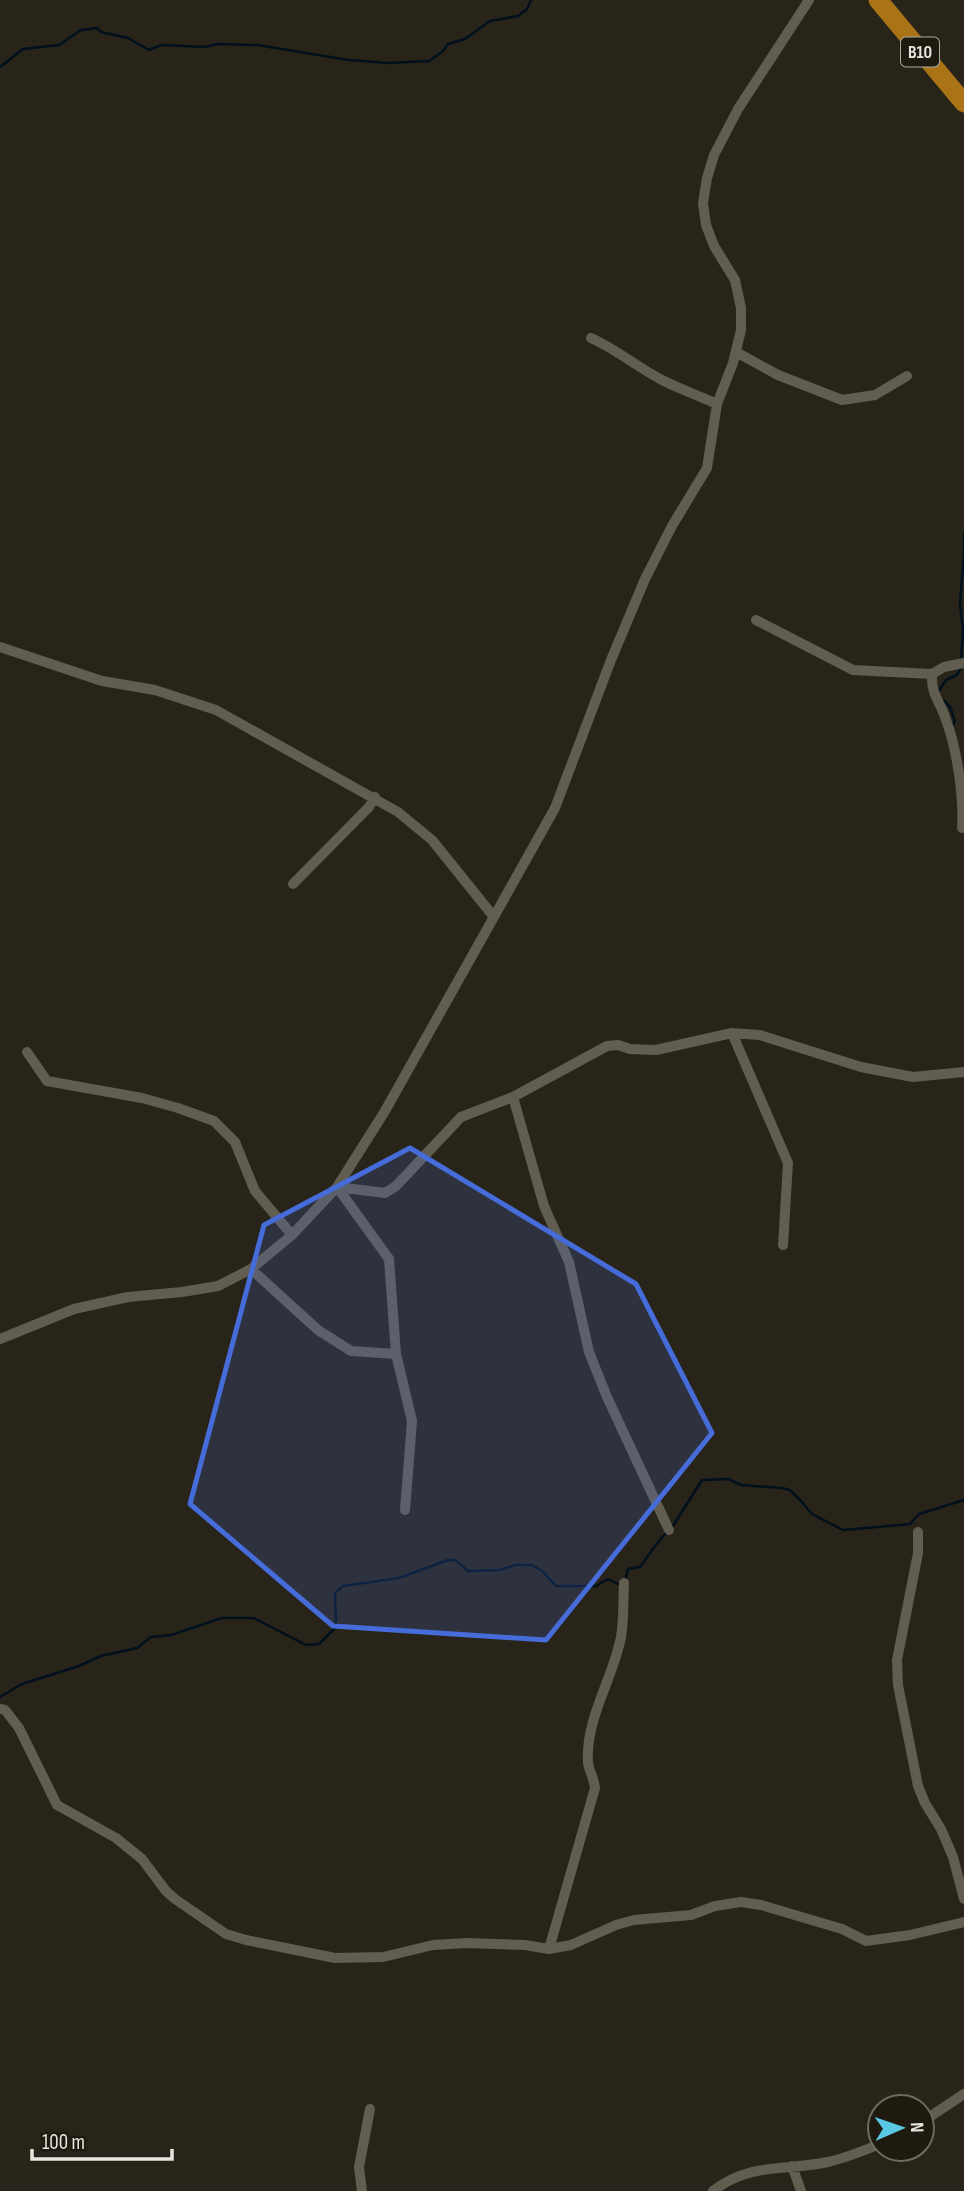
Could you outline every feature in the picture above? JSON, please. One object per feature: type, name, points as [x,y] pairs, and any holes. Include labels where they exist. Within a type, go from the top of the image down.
[{"type":"highway","name":"B10","points":[[877,0],[964,103]]},
{"type":"street","points":[[0,1339],[74,1309],[128,1297],[218,1286],[251,1269],[292,1235],[337,1187],[385,1111],[555,808],[645,579],[672,526],[707,468],[718,404],[741,330],[741,308],[735,280],[714,246],[705,225],[703,203],[707,178],[714,155],[738,108],[809,0]]},
{"type":"street","points":[[591,338],[612,347],[625,358],[663,380],[718,404]]},
{"type":"street","points":[[736,352],[778,375],[842,400],[874,395],[907,376]]},
{"type":"street","points":[[756,620],[853,670],[932,674],[944,667],[964,663]]},
{"type":"street","points":[[0,647],[102,681],[155,690],[216,709],[398,812],[432,840],[494,917]]},
{"type":"street","points":[[932,674],[931,689],[946,719],[954,750],[964,806],[962,828]]},
{"type":"street","points":[[293,884],[369,807],[375,797]]},
{"type":"street","points":[[337,1187],[385,1193],[396,1186],[461,1117],[513,1097],[607,1046],[656,1050],[732,1033],[760,1035],[861,1067],[913,1077],[964,1072]]},
{"type":"street","points":[[732,1033],[788,1163],[783,1245]]},
{"type":"street","points":[[27,1052],[47,1080],[142,1098],[214,1121],[235,1142],[255,1191],[292,1235]]},
{"type":"street","points":[[513,1097],[544,1206],[569,1262],[589,1352],[669,1530]]},
{"type":"street","points":[[337,1187],[389,1259],[396,1354],[412,1421],[405,1510]]},
{"type":"street","points":[[251,1269],[318,1330],[351,1351],[396,1354]]},
{"type":"street","points":[[918,1532],[916,1565],[897,1660],[898,1685],[919,1786],[953,1857],[964,1899]]},
{"type":"street","points":[[549,1949],[595,1788],[594,1775],[588,1761],[589,1736],[621,1637],[624,1583]]},
{"type":"street","points":[[0,1709],[5,1710],[19,1728],[57,1805],[116,1838],[142,1859],[166,1891],[226,1934],[246,1940],[335,1958],[383,1957],[433,1945],[467,1943],[525,1945],[549,1949],[571,1945],[634,1920],[691,1915],[715,1906],[741,1902],[761,1905],[842,1929],[866,1941],[910,1935],[964,1922]]},
{"type":"street","points":[[936,2113],[964,2094]]},
{"type":"street","points":[[362,2191],[359,2167],[370,2109]]},
{"type":"street","points":[[713,2191],[740,2174],[826,2162],[866,2149]]},
{"type":"street","points":[[792,2166],[801,2191]]},
{"type":"highlighted area","points":[[410,1148],[636,1284],[712,1433],[546,1640],[333,1626],[190,1504],[264,1225]]},
{"type":"waterway","points":[[0,67],[23,49],[59,45],[81,30],[97,28],[101,32],[128,38],[149,50],[161,45],[257,45],[349,60],[388,63],[429,61],[448,44],[465,39],[490,21],[518,16],[527,9],[531,0]]},
{"type":"waterway","points":[[964,534],[964,550]]},
{"type":"waterway","points":[[961,661],[963,630],[960,603],[964,553]]},
{"type":"waterway","points":[[938,692],[946,680],[957,675],[961,668]]},
{"type":"waterway","points":[[943,700],[950,707],[955,721],[952,727]]},
{"type":"waterway","points":[[671,1529],[702,1480],[728,1479],[741,1485],[790,1490],[812,1514],[843,1530],[910,1524],[919,1514],[964,1500]]},
{"type":"waterway","points":[[625,1581],[628,1569],[640,1567],[666,1533]]},
{"type":"waterway","points":[[0,1697],[22,1684],[101,1656],[137,1648],[151,1637],[171,1635],[222,1618],[254,1618],[306,1645],[319,1644],[336,1627],[335,1593],[343,1586],[399,1578],[448,1560],[455,1560],[468,1571],[532,1565],[556,1586],[596,1586],[608,1579],[620,1585]]}]
